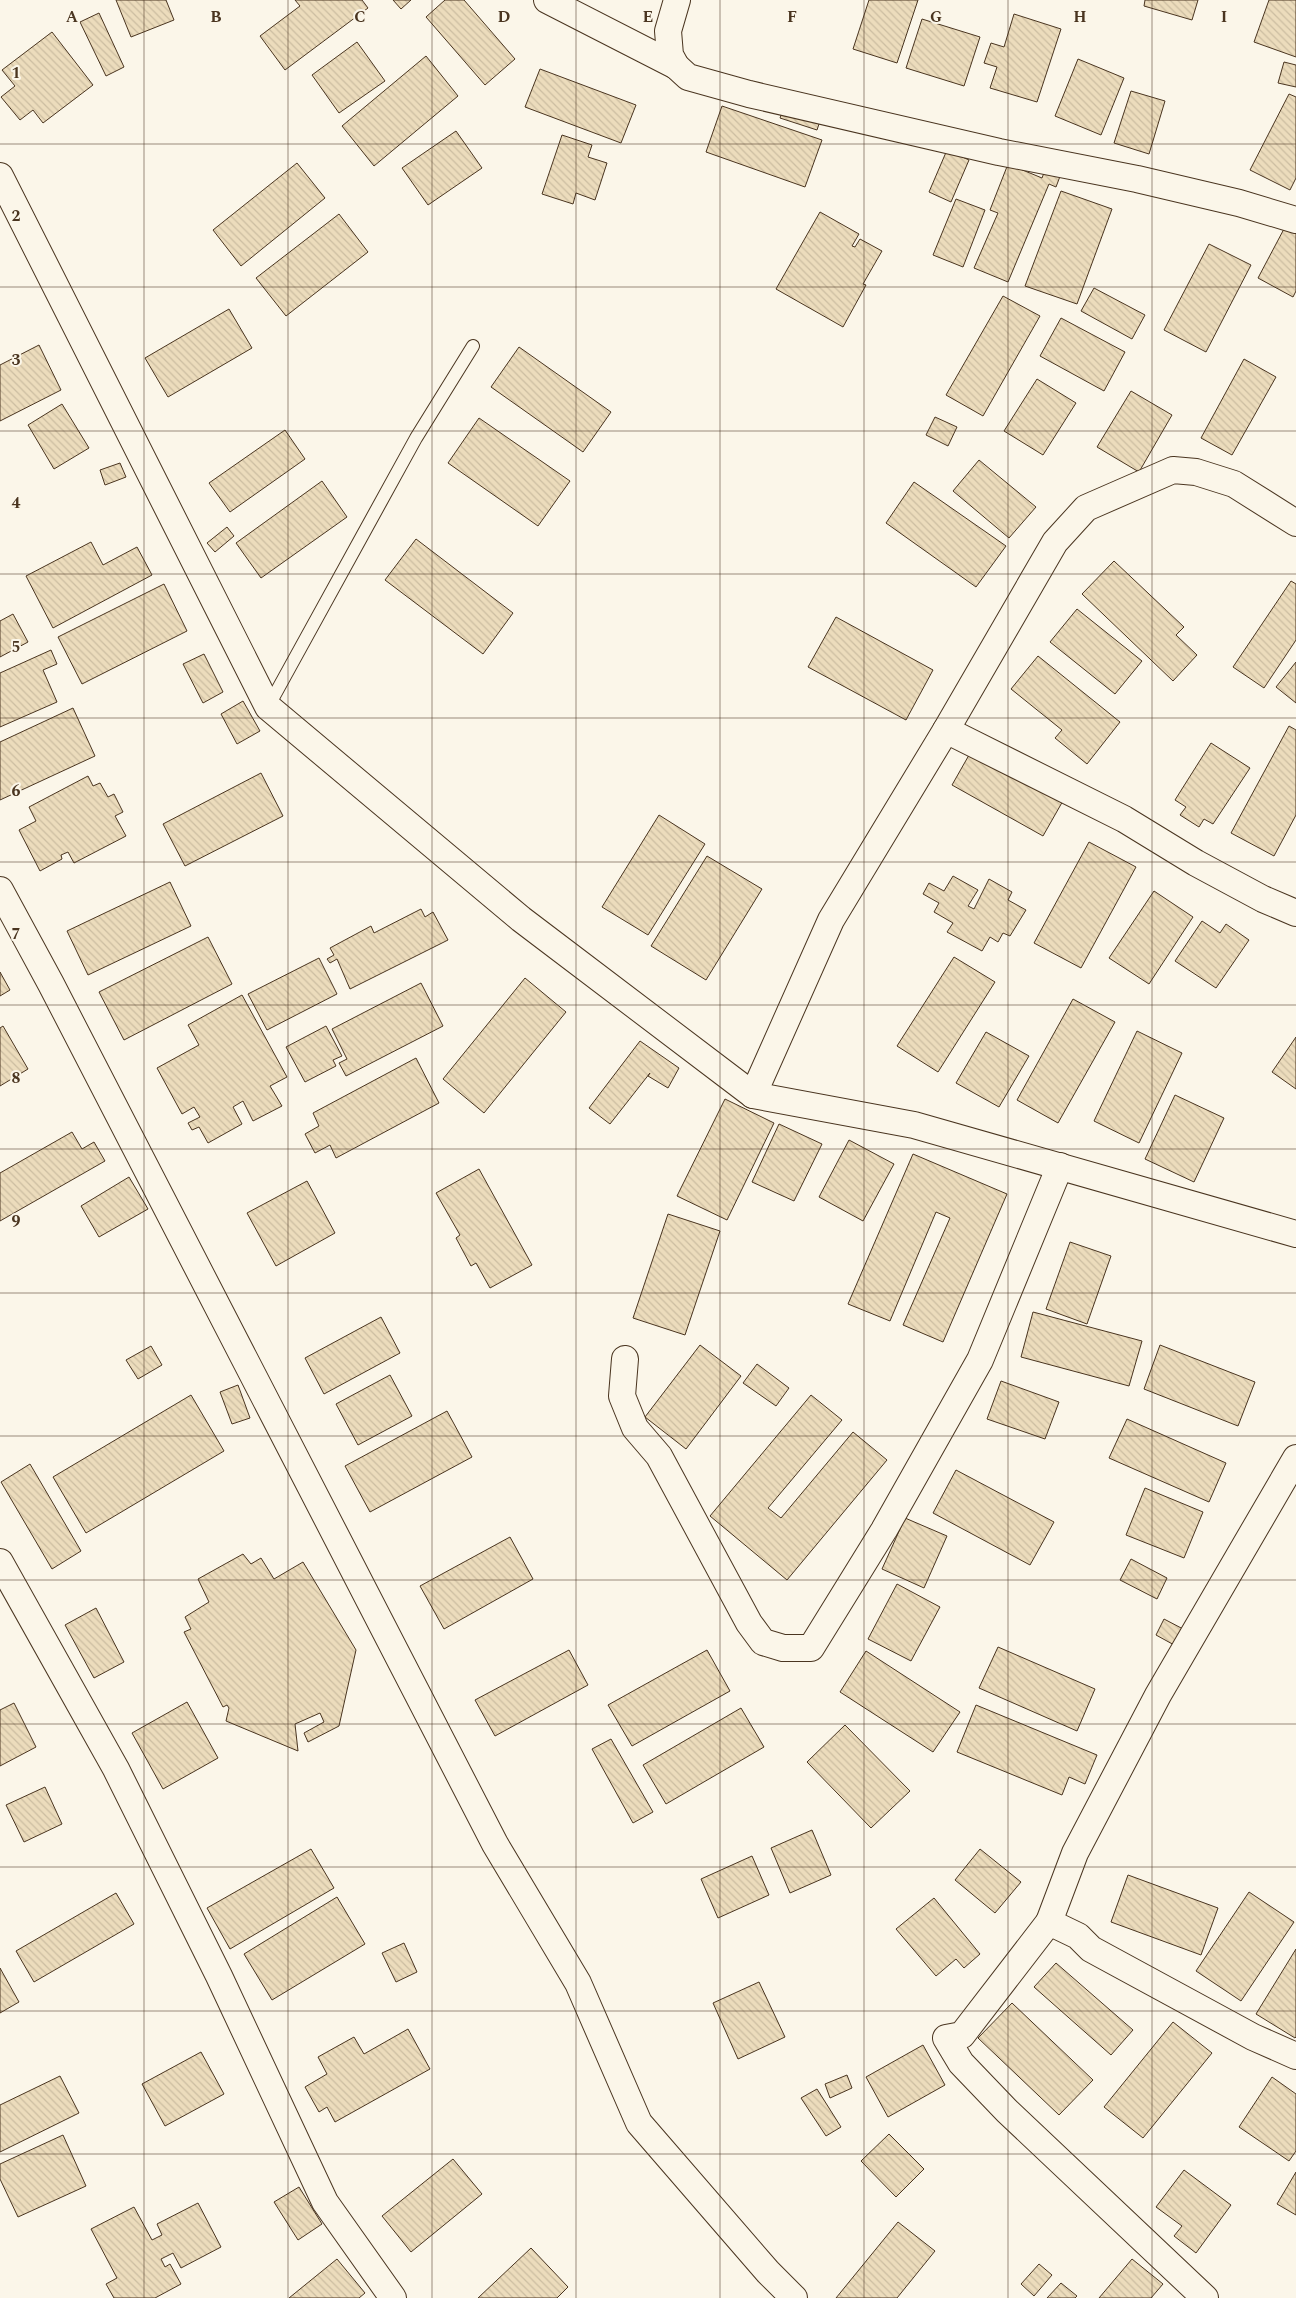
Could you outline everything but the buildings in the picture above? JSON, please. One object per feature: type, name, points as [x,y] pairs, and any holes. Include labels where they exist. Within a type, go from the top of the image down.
[{"type":"street","points":[[547,0],[676,66],[688,77],[749,94],[999,152],[1137,179],[1239,203],[1296,220]]},
{"type":"street","points":[[676,66],[670,55],[668,31],[677,0]]},
{"type":"street","points":[[0,176],[268,706],[522,919],[753,1095],[914,1125],[1296,1234]]},
{"type":"street","points":[[753,1095],[830,920],[946,730],[1055,542],[1086,508],[1173,470],[1196,472],[1234,484],[1296,523]]},
{"type":"street","points":[[946,730],[1124,819],[1196,863],[1296,913]]},
{"type":"street","points":[[0,890],[55,992],[495,1844],[578,1983],[639,2123],[768,2272],[794,2298]]},
{"type":"street","points":[[625,1359],[622,1396],[635,1428],[659,1456],[749,1622],[763,1642],[783,1648],[811,1648],[884,1530],[980,1360],[1060,1166]]},
{"type":"street","points":[[1206,2298],[1007,2111],[961,2063],[946,2038],[962,2035],[1049,1922],[1075,1853],[1158,1695],[1296,1458]]},
{"type":"street","points":[[0,1562],[116,1769],[219,1976],[325,2202],[393,2298]]},
{"type":"street","points":[[1049,1922],[1078,1936],[1091,1949],[1253,2037],[1296,2056]]},
{"type":"lane","points":[[268,706],[416,438],[473,346]]}]
